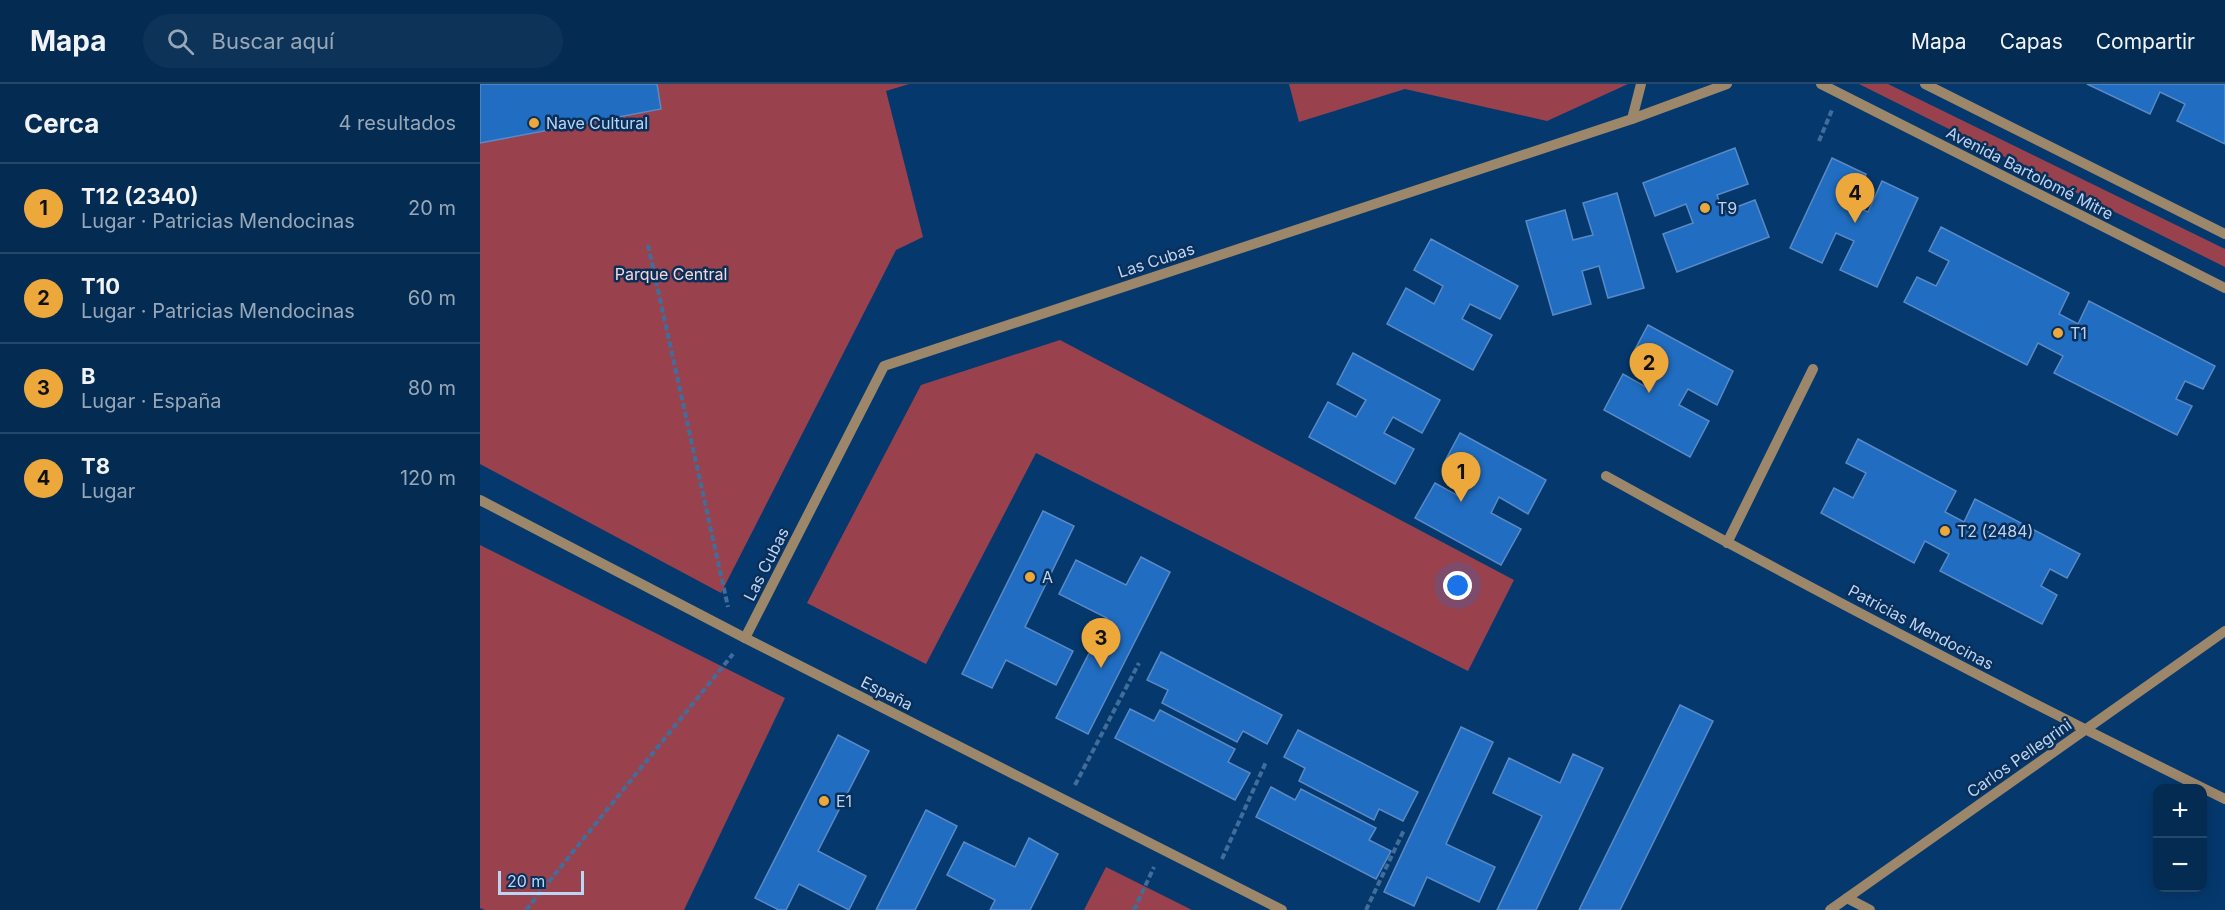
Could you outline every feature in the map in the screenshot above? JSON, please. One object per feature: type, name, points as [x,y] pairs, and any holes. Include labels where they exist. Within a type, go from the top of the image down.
[{"type":"street","points":[[1632,119],[1641,84]]},
{"type":"street","name":"Las Cubas","points":[[745,639],[884,366],[1632,119],[1727,84]]},
{"type":"street","name":"Avenida Bartolomé Mitre","points":[[1821,84],[2225,288]]},
{"type":"street","name":"Avenida Bartolomé Mitre","points":[[1925,84],[2225,234]]},
{"type":"street","points":[[1727,543],[1813,369]]},
{"type":"street","name":"Patricias Mendocinas","points":[[1606,476],[1727,543],[2085,730],[2225,799]]},
{"type":"street","name":"España","points":[[480,500],[745,639],[1282,910]]},
{"type":"street","name":"Carlos Pellegrini","points":[[1830,910],[2225,631]]},
{"type":"street","points":[[1847,898],[1870,910]]},
{"type":"path","points":[[526,910],[745,639],[729,614],[648,245]]},
{"type":"path","points":[[1066,801],[1139,663]]},
{"type":"path","points":[[1215,876],[1266,762]]},
{"type":"path","points":[[1366,910],[1404,830]]},
{"type":"path","points":[[1134,910],[1162,850]]},
{"type":"green space","name":"Parque Central","points":[[480,84],[909,84],[886,91],[923,237],[896,250],[721,593],[480,464]]},
{"type":"green space","points":[[1289,84],[1628,84],[1547,121],[1405,89],[1299,122]]},
{"type":"green space","points":[[1859,84],[1888,84],[2225,249],[2225,267]]},
{"type":"green space","points":[[1060,340],[1514,580],[1468,671],[1036,453],[926,664],[807,603],[921,385]]},
{"type":"green space","points":[[480,545],[785,698],[684,910],[485,910],[480,908]]},
{"type":"green space","points":[[1106,867],[1192,910],[1084,910]]},
{"type":"building","name":"Nave Cultural","points":[[480,84],[657,84],[661,109],[480,143]]},
{"type":"building","points":[[2087,84],[2225,84],[2225,144],[2177,121],[2185,104],[2160,92],[2150,114]]},
{"type":"building","name":"T9","points":[[1735,148],[1748,184],[1717,195],[1723,212],[1755,200],[1769,237],[1677,272],[1663,234],[1693,223],[1686,204],[1655,216],[1643,183]]},
{"type":"building","points":[[1832,158],[1866,174],[1852,205],[1868,212],[1882,181],[1918,198],[1877,287],[1840,270],[1854,241],[1836,233],[1822,263],[1790,248]]},
{"type":"building","points":[[1617,193],[1644,288],[1608,298],[1599,266],[1582,271],[1591,304],[1553,315],[1526,221],[1565,210],[1573,240],[1593,235],[1583,203]]},
{"type":"building","name":"T1","points":[[1941,227],[2069,293],[2059,314],[2078,324],[2089,301],[2215,366],[2203,389],[2185,381],[2176,399],[2192,406],[2177,435],[2054,373],[2063,356],[2038,343],[2027,365],[1904,302],[1917,277],[1936,286],[1949,261],[1929,251]]},
{"type":"building","points":[[1431,239],[1518,286],[1500,319],[1470,304],[1462,319],[1492,335],[1473,370],[1387,324],[1406,288],[1434,304],[1443,286],[1414,270]]},
{"type":"building","points":[[1648,325],[1733,371],[1717,405],[1688,389],[1679,405],[1709,421],[1690,457],[1604,410],[1623,374],[1651,390],[1660,372],[1631,357]]},
{"type":"building","points":[[1353,353],[1440,400],[1422,433],[1393,417],[1384,433],[1414,449],[1395,484],[1309,437],[1328,402],[1356,417],[1366,400],[1337,384]]},
{"type":"building","points":[[1460,433],[1546,480],[1528,514],[1499,497],[1491,513],[1521,529],[1501,565],[1415,518],[1435,483],[1462,498],[1472,480],[1443,465]]},
{"type":"building","name":"T2 (2484)","points":[[1858,439],[1956,491],[1945,512],[1964,522],[1975,499],[2080,554],[2067,578],[2050,569],[2041,586],[2057,595],[2042,624],[1940,571],[1949,554],[1925,541],[1914,563],[1821,513],[1834,488],[1853,498],[1866,473],[1846,463]]},
{"type":"building","name":"A","points":[[1043,511],[1074,526],[1025,627],[1073,651],[1056,685],[1006,660],[992,688],[962,674]]},
{"type":"building","points":[[1141,557],[1170,572],[1088,734],[1056,718],[1107,618],[1059,594],[1076,560],[1126,585]]},
{"type":"building","points":[[1161,652],[1282,715],[1267,744],[1243,731],[1237,742],[1162,703],[1168,690],[1147,680]]},
{"type":"building","points":[[1680,705],[1713,721],[1620,910],[1579,910]]},
{"type":"building","points":[[1130,709],[1154,721],[1160,710],[1235,749],[1228,762],[1250,773],[1235,800],[1115,738]]},
{"type":"building","points":[[1461,727],[1493,742],[1446,844],[1495,867],[1479,902],[1427,877],[1414,906],[1384,892]]},
{"type":"building","points":[[1298,730],[1418,792],[1403,821],[1379,809],[1374,820],[1299,781],[1305,768],[1284,757]]},
{"type":"building","name":"E1","points":[[838,735],[869,751],[818,851],[866,876],[849,910],[799,884],[786,910],[779,910],[755,898]]},
{"type":"building","points":[[1573,754],[1603,768],[1536,910],[1497,910],[1542,816],[1493,793],[1509,758],[1560,783]]},
{"type":"building","points":[[1271,787],[1295,800],[1301,789],[1376,828],[1369,840],[1391,851],[1376,879],[1256,817]]},
{"type":"building","points":[[926,810],[957,826],[915,910],[876,910]]},
{"type":"building","points":[[1029,838],[1058,854],[1030,910],[990,910],[995,900],[947,875],[964,842],[1015,867]]},
{"type":"place","name":"Nave Cultural","points":[[534,123]]},
{"type":"place","name":"T9","points":[[1705,208]]},
{"type":"place","name":"T8","points":[[1855,223]]},
{"type":"place","name":"T1","points":[[2058,333]]},
{"type":"place","name":"T10","points":[[1649,393]]},
{"type":"place","name":"T12 (2340)","points":[[1461,502]]},
{"type":"place","name":"T2 (2484)","points":[[1945,531]]},
{"type":"place","name":"A","points":[[1030,577]]},
{"type":"place","name":"B","points":[[1101,668]]},
{"type":"place","name":"E1","points":[[824,801]]}]
